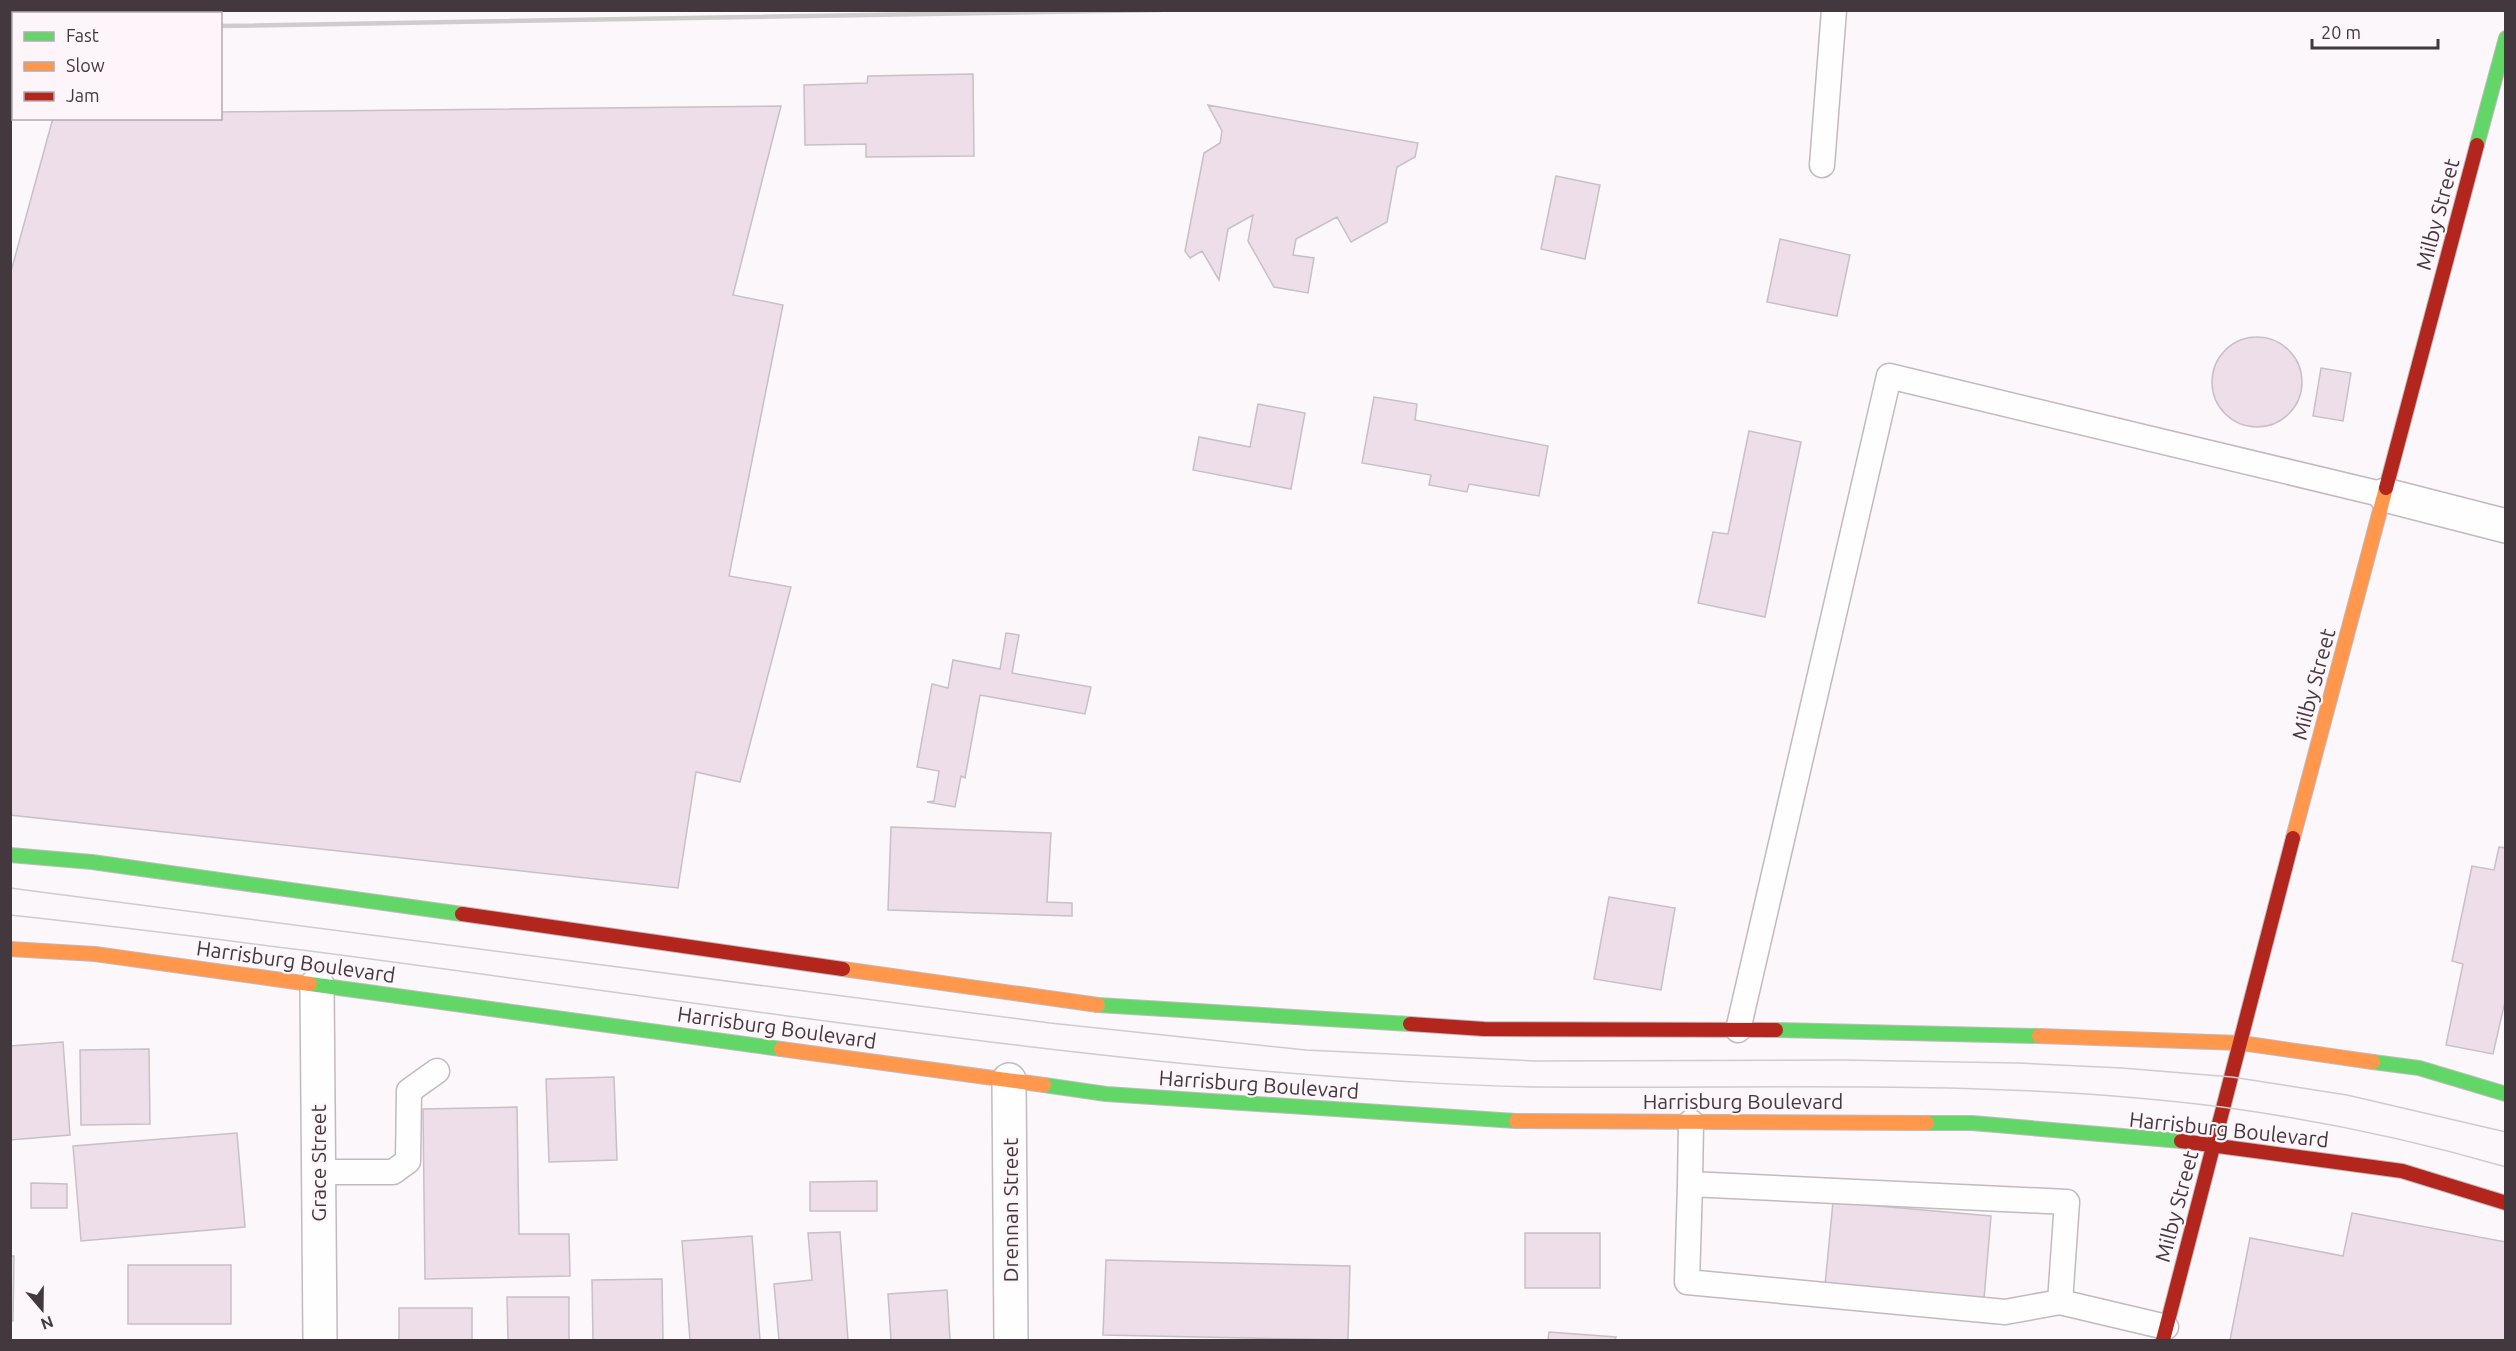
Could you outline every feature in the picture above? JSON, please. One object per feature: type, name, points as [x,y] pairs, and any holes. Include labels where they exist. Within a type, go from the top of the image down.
[{"type":"main road","name":"Milby Street","points":[[2165,1334],[2254,986],[2505,38]]},
{"type":"main road","points":[[10,855],[92,862],[1100,1005],[1484,1029],[1854,1030],[2241,1043],[2419,1068],[2505,1094]]},
{"type":"main road","name":"Harrisburg Boulevard","points":[[10,949],[95,954],[1106,1094],[1490,1121],[1972,1123],[2214,1144],[2402,1171],[2505,1203]]},
{"type":"street","points":[[2385,495],[2505,526]]},
{"type":"street","name":"Grace Street","points":[[317,985],[320,1341]]},
{"type":"street","name":"Drennan Street","points":[[1009,1080],[1011,1341]]},
{"type":"lane","points":[[1822,165],[1834,10]]},
{"type":"lane","points":[[1738,1030],[1889,376],[2385,495]]},
{"type":"lane","points":[[318,1172],[393,1172],[408,1161],[409,1091],[436,1071]]},
{"type":"lane","points":[[1691,1122],[1687,1282],[2005,1312],[2060,1302],[2165,1334]]},
{"type":"lane","points":[[1690,1184],[2067,1202],[2060,1302]]},
{"type":"building","points":[[973,74],[974,156],[866,157],[866,144],[805,145],[804,85],[867,83],[868,76]]},
{"type":"building","points":[[1208,105],[1418,143],[1415,157],[1397,167],[1387,222],[1351,242],[1337,217],[1296,239],[1293,255],[1314,258],[1308,293],[1274,287],[1248,241],[1253,215],[1228,229],[1219,280],[1202,251],[1190,258],[1185,251],[1204,153],[1220,143],[1222,131]]},
{"type":"building","points":[[781,106],[733,295],[783,305],[729,576],[791,587],[740,782],[696,772],[678,888],[10,815],[10,275],[52,120],[222,120],[222,112]]},
{"type":"building","points":[[1556,176],[1600,185],[1585,259],[1541,249]]},
{"type":"building","points":[[1780,239],[1850,255],[1837,316],[1767,302]]},
{"type":"building","points":[[2257,337],[2274,340],[2289,350],[2299,365],[2302,382],[2299,399],[2289,414],[2274,424],[2257,427],[2240,424],[2225,414],[2215,399],[2212,382],[2215,365],[2225,350],[2240,340]]},
{"type":"building","points":[[2321,368],[2351,373],[2343,421],[2313,416]]},
{"type":"building","points":[[1374,397],[1417,404],[1415,420],[1548,446],[1539,496],[1469,484],[1467,492],[1429,485],[1431,475],[1362,463]]},
{"type":"building","points":[[1258,404],[1305,413],[1291,489],[1193,470],[1199,437],[1250,447]]},
{"type":"building","points":[[1749,431],[1801,442],[1765,617],[1698,603],[1713,532],[1728,534]]},
{"type":"building","points":[[1006,633],[1019,635],[1012,673],[1091,687],[1085,714],[980,695],[965,778],[961,776],[955,807],[927,802],[934,801],[939,771],[917,767],[932,684],[948,688],[953,660],[1000,669]]},
{"type":"building","points":[[891,827],[1051,833],[1047,902],[1072,903],[1072,916],[888,910]]},
{"type":"building","points":[[2499,847],[2506,848],[2506,997],[2493,1054],[2446,1045],[2463,964],[2452,961],[2472,866],[2494,870]]},
{"type":"building","points":[[1609,897],[1675,908],[1661,990],[1594,979]]},
{"type":"building","points":[[63,1042],[70,1135],[10,1140],[10,1046]]},
{"type":"building","points":[[149,1049],[150,1124],[81,1125],[80,1050]]},
{"type":"building","points":[[614,1077],[617,1160],[549,1162],[546,1079]]},
{"type":"building","points":[[517,1107],[519,1234],[569,1234],[570,1276],[425,1279],[423,1109]]},
{"type":"building","points":[[237,1133],[245,1227],[81,1241],[73,1146]]},
{"type":"building","points":[[877,1181],[877,1211],[810,1211],[810,1182]]},
{"type":"building","points":[[31,1183],[67,1184],[67,1208],[31,1208]]},
{"type":"building","points":[[1833,1202],[1991,1216],[1984,1299],[1825,1285]]},
{"type":"building","points":[[2352,1213],[2506,1242],[2506,1340],[2230,1340],[2250,1238],[2343,1256]]},
{"type":"building","points":[[840,1232],[848,1340],[779,1340],[774,1284],[812,1280],[808,1233]]},
{"type":"building","points":[[1525,1233],[1600,1233],[1600,1288],[1525,1288]]},
{"type":"building","points":[[752,1236],[760,1340],[690,1340],[682,1241]]},
{"type":"building","points":[[10,1256],[14,1256],[13,1321],[10,1321]]},
{"type":"building","points":[[1106,1260],[1350,1266],[1348,1340],[1103,1335]]},
{"type":"building","points":[[128,1265],[231,1265],[231,1324],[128,1324]]},
{"type":"building","points":[[662,1279],[663,1340],[593,1340],[592,1280]]},
{"type":"building","points":[[947,1290],[950,1340],[891,1340],[888,1294]]},
{"type":"building","points":[[507,1297],[569,1297],[569,1340],[508,1340]]},
{"type":"building","points":[[399,1308],[472,1308],[472,1340],[399,1340]]},
{"type":"building","points":[[1549,1332],[1616,1337],[1615,1340],[1548,1340]]},
{"type":"tram line","points":[[10,888],[1050,1023],[1306,1050],[1534,1061],[1843,1060],[2018,1063],[2122,1068],[2232,1077],[2347,1095],[2506,1132]]},
{"type":"tram line","points":[[10,915],[302,950],[979,1041],[1237,1069],[1511,1086],[1967,1088],[2137,1098],[2222,1107],[2293,1118],[2436,1148],[2506,1167]]},
{"type":"railway","points":[[222,26],[1161,10]]},
{"type":"traffic: fast","points":[[2477,145],[2506,38]]},
{"type":"traffic: fast","points":[[10,855],[92,862],[462,914]]},
{"type":"traffic: fast","points":[[310,984],[781,1049]]},
{"type":"traffic: fast","points":[[1098,1005],[1410,1024]]},
{"type":"traffic: fast","points":[[1776,1030],[2039,1036]]},
{"type":"traffic: fast","points":[[2373,1062],[2419,1068],[2506,1094]]},
{"type":"traffic: fast","points":[[1044,1085],[1106,1094],[1516,1121]]},
{"type":"traffic: fast","points":[[1927,1123],[1972,1123],[2181,1141]]},
{"type":"traffic: slow","points":[[2293,838],[2386,488]]},
{"type":"traffic: slow","points":[[10,949],[95,954],[310,984]]},
{"type":"traffic: slow","points":[[843,969],[1098,1005]]},
{"type":"traffic: slow","points":[[2039,1036],[2241,1043],[2373,1062]]},
{"type":"traffic: slow","points":[[781,1049],[1044,1085]]},
{"type":"traffic: slow","points":[[1516,1121],[1927,1123]]},
{"type":"traffic: jam","points":[[2386,488],[2477,145]]},
{"type":"traffic: jam","points":[[2163,1340],[2293,838]]},
{"type":"traffic: jam","points":[[462,914],[843,969]]},
{"type":"traffic: jam","points":[[1410,1024],[1484,1029],[1776,1030]]},
{"type":"traffic: jam","points":[[2181,1141],[2402,1171],[2506,1203]]}]
